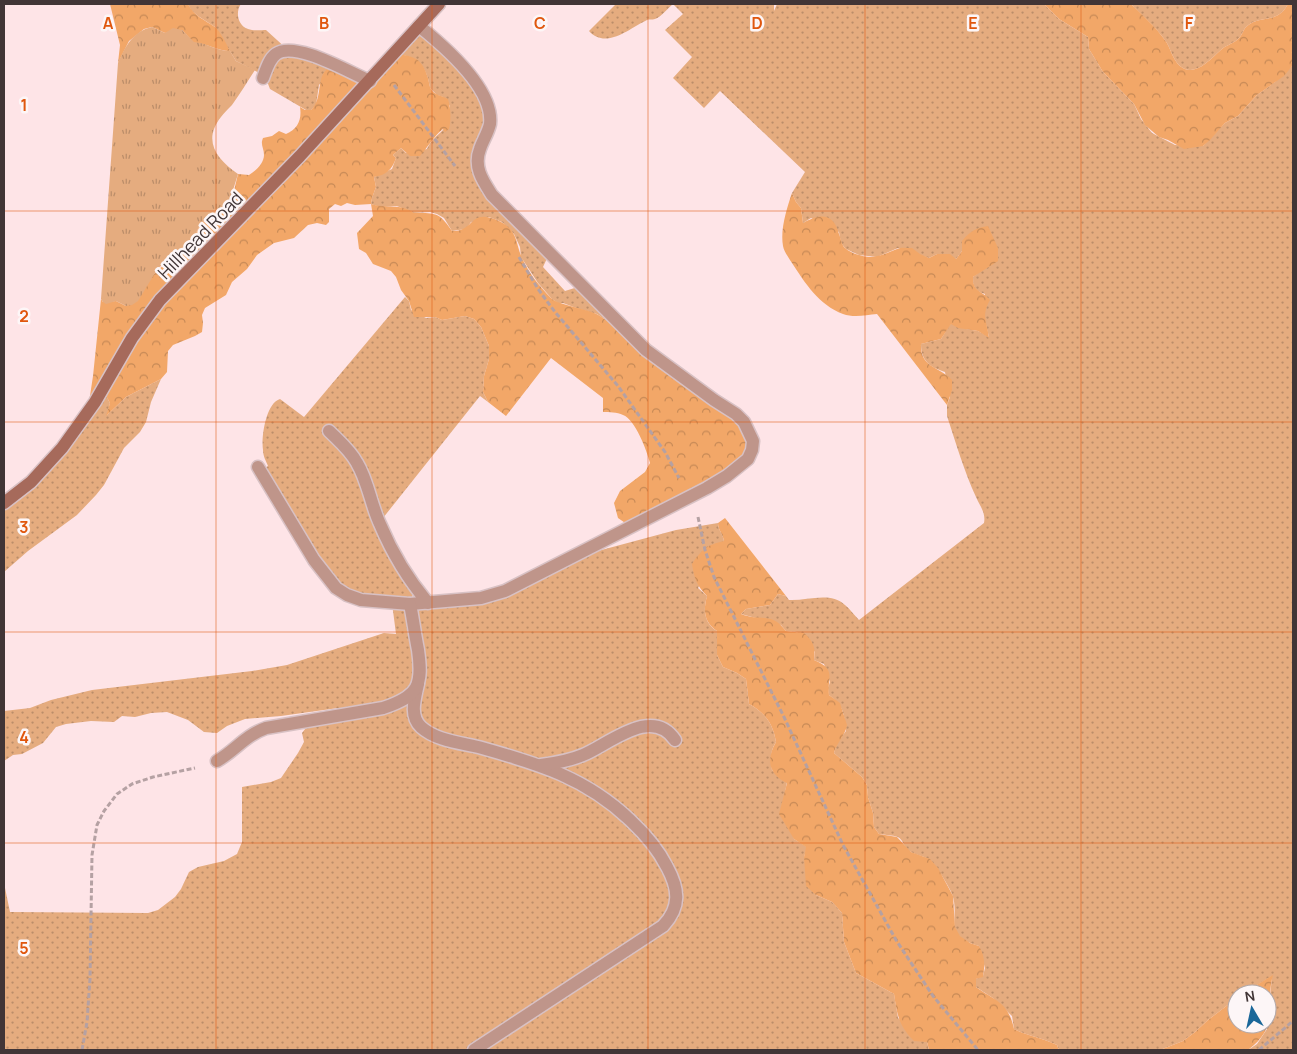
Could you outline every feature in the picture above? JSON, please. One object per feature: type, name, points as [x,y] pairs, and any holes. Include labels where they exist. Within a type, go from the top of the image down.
[{"type":"street","name":"Hillhead Road","points":[[4,504],[31,482],[62,448],[95,402],[132,338],[160,300],[256,203],[370,81],[438,4]]},
{"type":"lane","points":[[258,467],[314,560],[336,588],[347,595],[361,600],[410,604],[481,598],[498,594],[727,476],[748,459],[752,450],[753,441],[744,422],[736,414],[646,350],[492,195],[482,180],[477,163],[479,150],[487,136],[490,123],[484,95],[470,75],[419,26]]},
{"type":"lane","points":[[263,78],[272,58],[279,52],[288,50],[304,52],[370,81]]},
{"type":"lane","points":[[329,431],[348,450],[359,465],[379,523],[395,558],[428,603]]},
{"type":"lane","points":[[410,604],[421,670],[413,710],[415,719],[421,727],[440,737],[523,759],[569,777],[600,794],[641,830],[660,854],[672,877],[677,900],[671,918],[663,926],[474,1050]]},
{"type":"lane","points":[[217,761],[249,735],[266,728],[383,708],[401,701],[418,684]]},
{"type":"lane","points":[[539,765],[573,759],[595,749],[620,734],[645,727],[660,727],[671,734],[675,740]]},
{"type":"path","points":[[380,70],[412,108],[460,173]]},
{"type":"path","points":[[515,249],[538,289],[607,371],[665,452],[696,511],[708,562],[717,585],[788,726],[843,845],[896,940],[933,996],[978,1050]]},
{"type":"path","points":[[82,1050],[87,1022],[92,856],[97,824],[117,794],[132,784],[153,776],[202,767],[217,761]]},
{"type":"path","points":[[1259,1050],[1293,1021]]},
{"type":"green space","points":[[110,4],[188,4],[197,15],[217,29],[230,51],[194,43],[182,30],[165,33],[152,27],[144,29],[129,41],[118,63],[120,45]]},
{"type":"green space","points":[[188,4],[241,4],[238,18],[242,25],[248,29],[266,30],[288,50],[336,66],[319,85],[316,105],[311,110],[306,110],[270,89],[265,76],[236,61],[215,27],[198,16],[191,10]]},
{"type":"green space","points":[[616,4],[673,4],[657,18],[647,20],[618,36],[603,38],[589,31]]},
{"type":"green space","points":[[673,4],[774,4],[774,11],[777,4],[1044,4],[1059,19],[1088,37],[1089,49],[1103,72],[1134,104],[1141,119],[1152,133],[1175,145],[1203,146],[1225,123],[1238,116],[1257,95],[1275,82],[1293,65],[1293,1050],[1248,1050],[1257,1044],[1264,1034],[1277,1034],[1277,984],[1271,984],[1272,976],[1259,984],[1227,984],[1227,1006],[1183,1041],[1160,1050],[1059,1050],[1057,1045],[1014,1029],[1012,1016],[993,998],[976,987],[976,979],[983,976],[985,968],[979,946],[967,942],[956,931],[952,894],[942,875],[931,861],[909,851],[898,837],[879,834],[874,827],[867,785],[862,777],[834,753],[837,743],[846,731],[844,715],[840,706],[829,695],[828,688],[830,682],[824,664],[814,660],[815,652],[797,632],[786,631],[781,625],[741,614],[746,609],[770,605],[778,594],[786,596],[789,600],[832,598],[845,605],[859,620],[984,523],[983,513],[960,457],[947,416],[947,405],[950,397],[945,372],[927,362],[921,350],[921,344],[941,339],[951,323],[978,331],[989,337],[984,317],[985,294],[977,290],[973,280],[973,277],[983,269],[962,251],[956,259],[937,254],[929,258],[898,248],[877,257],[859,255],[846,249],[841,243],[839,232],[811,218],[803,223],[801,208],[792,193],[805,172],[720,91],[704,108],[673,78],[692,57],[665,30],[683,14]]},
{"type":"green space","points":[[1044,4],[1131,4],[1161,35],[1177,63],[1191,70],[1203,65],[1236,40],[1251,23],[1279,15],[1288,4],[1293,4],[1293,65],[1284,76],[1257,95],[1238,116],[1225,123],[1203,146],[1184,149],[1159,137],[1145,125],[1134,104],[1103,72],[1089,49],[1088,37],[1059,19]]},
{"type":"green space","points":[[1131,4],[1288,4],[1279,15],[1251,23],[1236,40],[1203,65],[1191,70],[1177,63],[1161,35]]},
{"type":"green space","points":[[152,27],[165,33],[173,28],[182,30],[194,42],[230,51],[236,61],[255,70],[232,105],[215,126],[213,134],[212,142],[218,156],[238,174],[229,203],[211,214],[200,225],[194,237],[185,244],[180,255],[158,268],[138,301],[126,306],[116,301],[106,304],[101,299],[118,63],[130,41],[140,32]]},
{"type":"green space","points":[[420,27],[436,41],[487,104],[478,171],[549,254],[543,267],[565,291],[581,286],[635,340],[597,314],[558,303],[552,299],[538,283],[521,257],[520,247],[514,234],[502,222],[489,217],[471,222],[466,229],[452,231],[444,218],[437,214],[430,212],[414,213],[397,206],[380,207],[371,204],[376,187],[374,177],[392,169],[396,158],[393,155],[401,148],[406,153],[427,149],[448,121],[450,106],[443,97],[437,95],[430,88],[429,80],[420,63],[410,57],[396,54]]},
{"type":"green space","points":[[396,54],[412,57],[420,62],[426,71],[432,91],[448,99],[450,106],[449,129],[445,132],[443,129],[439,132],[420,156],[410,156],[401,148],[393,155],[396,158],[393,166],[382,175],[374,177],[376,187],[371,204],[355,205],[347,203],[341,206],[335,204],[329,209],[329,222],[326,225],[317,223],[308,225],[294,238],[274,243],[257,255],[247,269],[232,282],[226,295],[205,308],[202,315],[202,332],[173,345],[168,351],[167,372],[161,379],[126,397],[106,416],[110,403],[103,390],[132,340]]},
{"type":"green space","points":[[329,68],[369,81],[180,278],[88,409],[101,299],[103,302],[116,301],[126,306],[157,271],[180,255],[185,244],[194,237],[200,225],[211,214],[222,209],[232,199],[238,174],[249,175],[261,164],[264,158],[263,138],[272,136],[279,131],[286,134],[290,132],[298,123],[300,107],[305,110],[311,110],[315,105],[322,76]]},
{"type":"green space","points":[[792,193],[801,208],[803,223],[820,217],[829,218],[836,227],[845,248],[854,253],[869,257],[879,256],[899,248],[912,248],[929,258],[937,254],[950,254],[956,259],[962,251],[962,241],[974,230],[988,226],[998,248],[998,261],[973,277],[973,282],[976,289],[990,300],[985,315],[989,338],[978,331],[958,328],[951,324],[941,339],[921,344],[924,358],[927,362],[952,380],[952,390],[947,405],[877,314],[851,316],[834,310],[813,293],[802,278],[784,250],[782,239],[786,212]]},
{"type":"green space","points":[[371,204],[399,207],[414,213],[436,215],[444,220],[452,231],[465,228],[477,218],[482,217],[489,217],[510,228],[528,269],[551,298],[560,303],[600,316],[657,358],[749,432],[748,459],[631,527],[618,518],[614,503],[620,491],[645,472],[650,463],[632,422],[621,414],[603,412],[603,398],[551,358],[506,416],[488,402],[483,392],[484,376],[489,359],[489,346],[481,327],[474,319],[465,316],[442,320],[435,317],[414,317],[409,301],[401,290],[396,277],[391,271],[373,264],[366,253],[359,249],[357,233],[373,216]]},
{"type":"green space","points":[[405,297],[409,301],[411,310],[426,318],[435,317],[442,320],[465,316],[474,319],[481,327],[489,346],[489,359],[484,376],[483,392],[488,402],[480,396],[379,523],[415,587],[410,604],[481,598],[594,552],[676,530],[718,523],[724,541],[698,588],[707,596],[705,606],[707,620],[717,631],[717,655],[723,667],[746,679],[749,704],[764,715],[773,729],[776,742],[771,755],[772,770],[787,782],[785,792],[794,839],[807,847],[804,857],[816,895],[832,902],[842,913],[844,942],[856,973],[894,994],[898,1018],[927,1042],[929,1050],[4,1050],[4,883],[10,912],[148,913],[158,910],[175,897],[189,872],[198,867],[224,861],[237,854],[242,842],[242,787],[271,782],[281,778],[304,742],[302,733],[309,724],[338,708],[245,719],[227,726],[217,733],[204,732],[188,720],[167,712],[135,717],[122,716],[114,722],[91,721],[66,724],[56,727],[43,743],[22,754],[13,755],[4,761],[4,711],[30,708],[51,700],[92,690],[252,671],[287,665],[384,633],[396,634],[392,603],[336,588],[261,471],[268,466],[264,454],[263,437],[268,413],[275,402],[280,399],[304,417]]},
{"type":"green space","points":[[161,379],[151,402],[146,422],[140,432],[124,448],[104,485],[96,495],[77,515],[28,551],[4,572],[4,505],[15,496],[103,390],[110,403],[107,415],[126,397]]},
{"type":"green space","points":[[725,518],[786,596],[778,594],[770,605],[746,609],[741,614],[770,619],[781,625],[786,631],[804,633],[812,642],[815,651],[814,660],[828,670],[829,695],[840,703],[847,725],[834,753],[862,777],[867,785],[874,827],[879,834],[897,837],[911,852],[930,859],[938,868],[953,896],[955,927],[960,936],[970,943],[979,946],[982,953],[983,977],[976,979],[976,987],[1005,1008],[1012,1020],[1014,1029],[1057,1045],[1059,1050],[929,1050],[927,1042],[914,1041],[905,1030],[898,1014],[894,994],[856,973],[844,942],[842,913],[832,902],[816,895],[806,886],[804,857],[806,847],[794,839],[779,814],[787,783],[776,775],[771,766],[771,754],[776,742],[773,729],[764,715],[749,704],[746,679],[723,667],[717,655],[717,631],[707,620],[705,607],[707,596],[696,581],[692,564],[705,548],[724,541],[718,523]]},
{"type":"green space","points":[[1273,975],[1271,984],[1258,984]]},
{"type":"green space","points":[[1227,1006],[1227,1034],[1263,1034],[1248,1050],[1160,1050],[1183,1041]]}]
